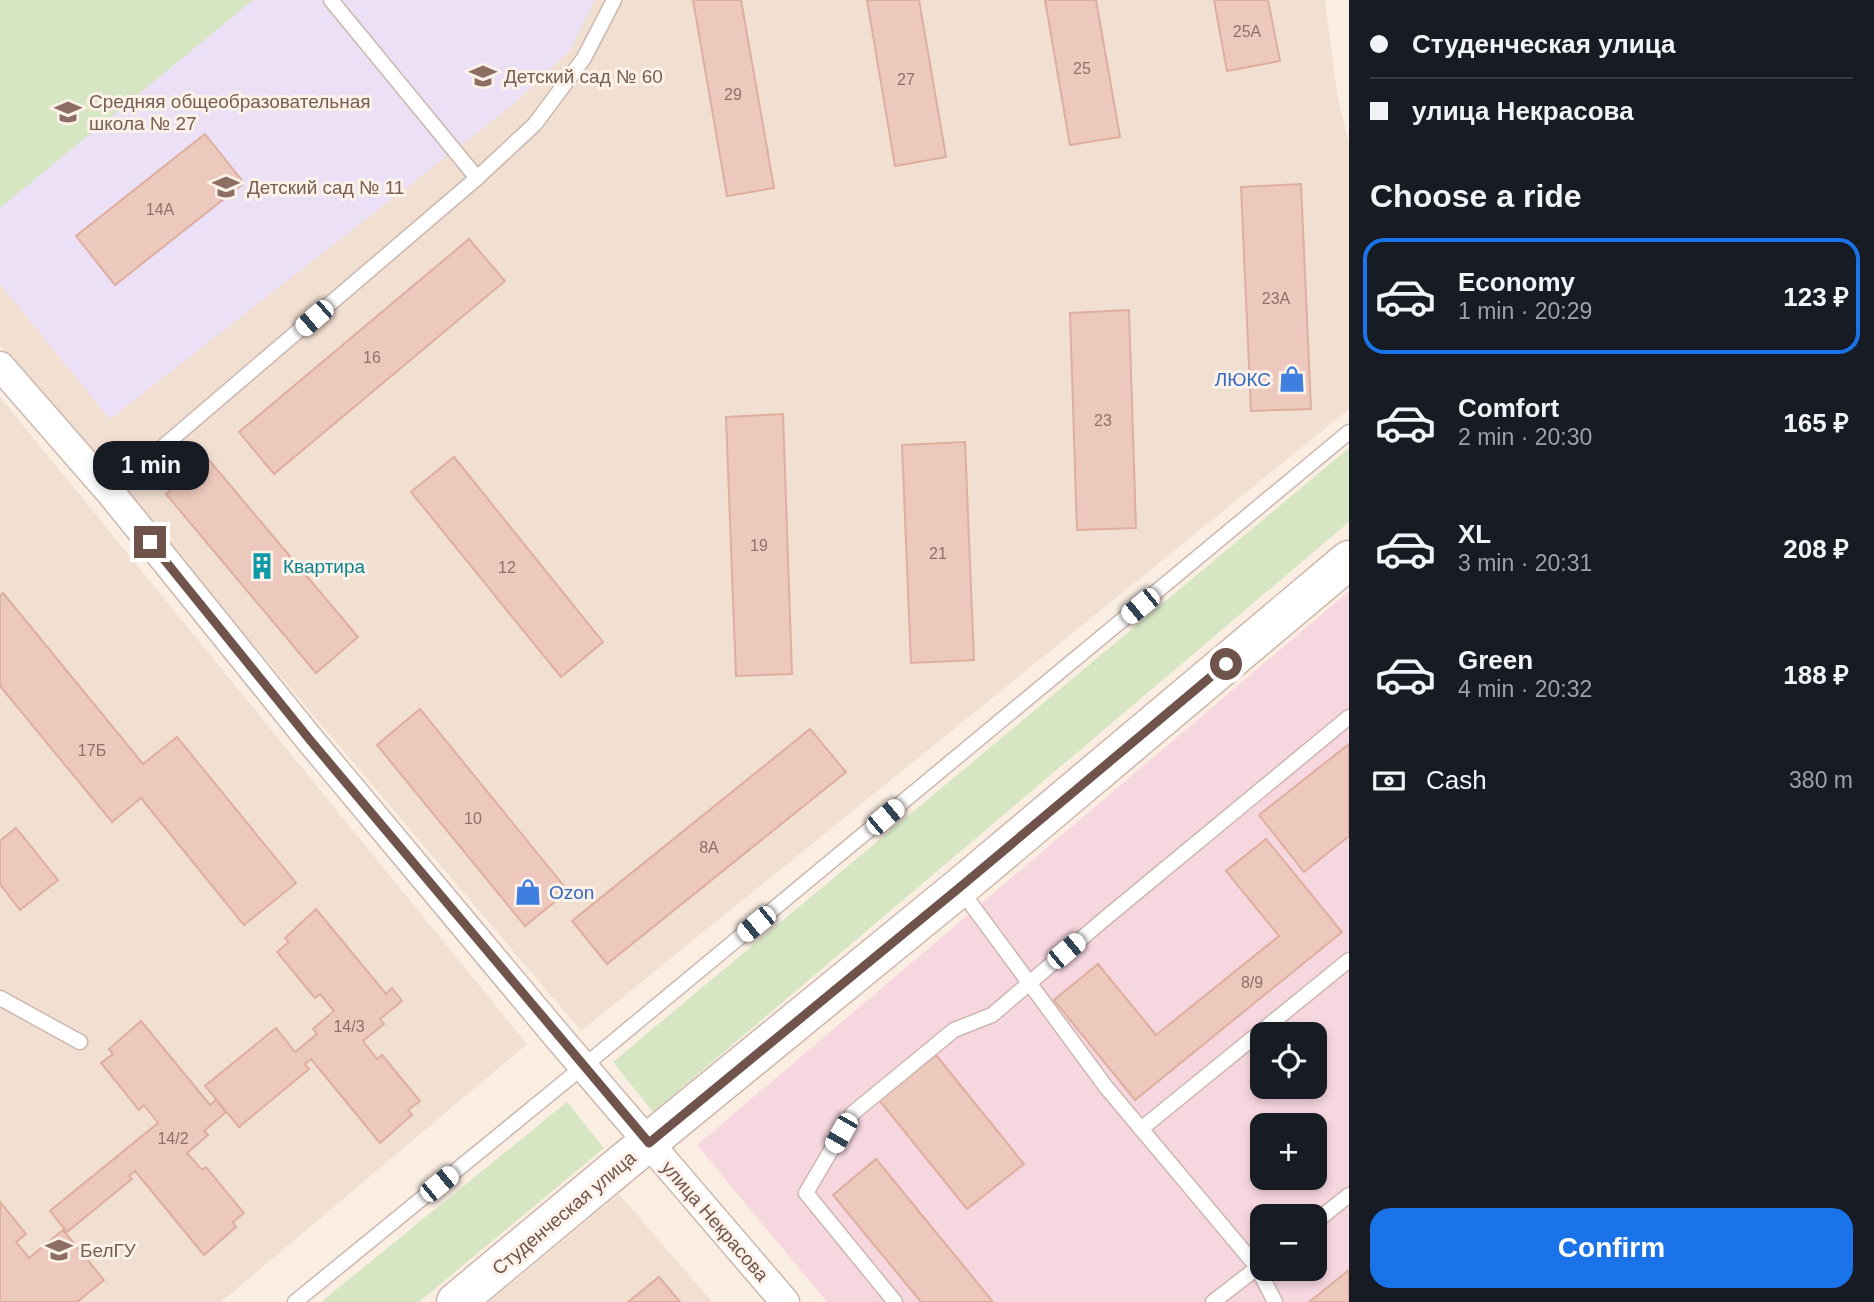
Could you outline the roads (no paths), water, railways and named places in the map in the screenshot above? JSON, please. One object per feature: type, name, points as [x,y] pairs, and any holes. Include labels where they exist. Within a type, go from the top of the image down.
[{"type":"main road","name":"Студенческая улица","points":[[456,1302],[959,888],[1349,560]]},
{"type":"street","name":"улица Некрасова","points":[[0,366],[110,492],[310,740],[785,1302]]},
{"type":"lane","points":[[331,0],[477,178]]},
{"type":"lane","points":[[110,492],[477,178],[535,124],[584,58],[614,0]]},
{"type":"lane","points":[[295,1302],[1349,432]]},
{"type":"lane","points":[[895,1302],[806,1193],[853,1113],[954,1030],[992,1015],[1349,717]]},
{"type":"lane","points":[[959,888],[1105,1087],[1250,1255]]},
{"type":"lane","points":[[1141,1129],[1349,960]]},
{"type":"lane","points":[[0,998],[80,1042]]},
{"type":"lane","points":[[1327,1213],[1349,1195]]},
{"type":"lane","points":[[1213,1302],[1250,1272]]},
{"type":"lane","points":[[1266,1281],[1275,1302]]},
{"type":"place","name":"Детский сад № 60","points":[[483,76]]},
{"type":"place","name":"Средняя общеобразовательная школа № 27","points":[[68,112]]},
{"type":"place","name":"Детский сад № 11","points":[[226,187]]},
{"type":"place","name":"ЛЮКС","points":[[1292,379]]},
{"type":"place","name":"Квартира","points":[[262,566]]},
{"type":"place","name":"Ozon","points":[[528,892]]},
{"type":"place","name":"БелГУ","points":[[59,1250]]}]
